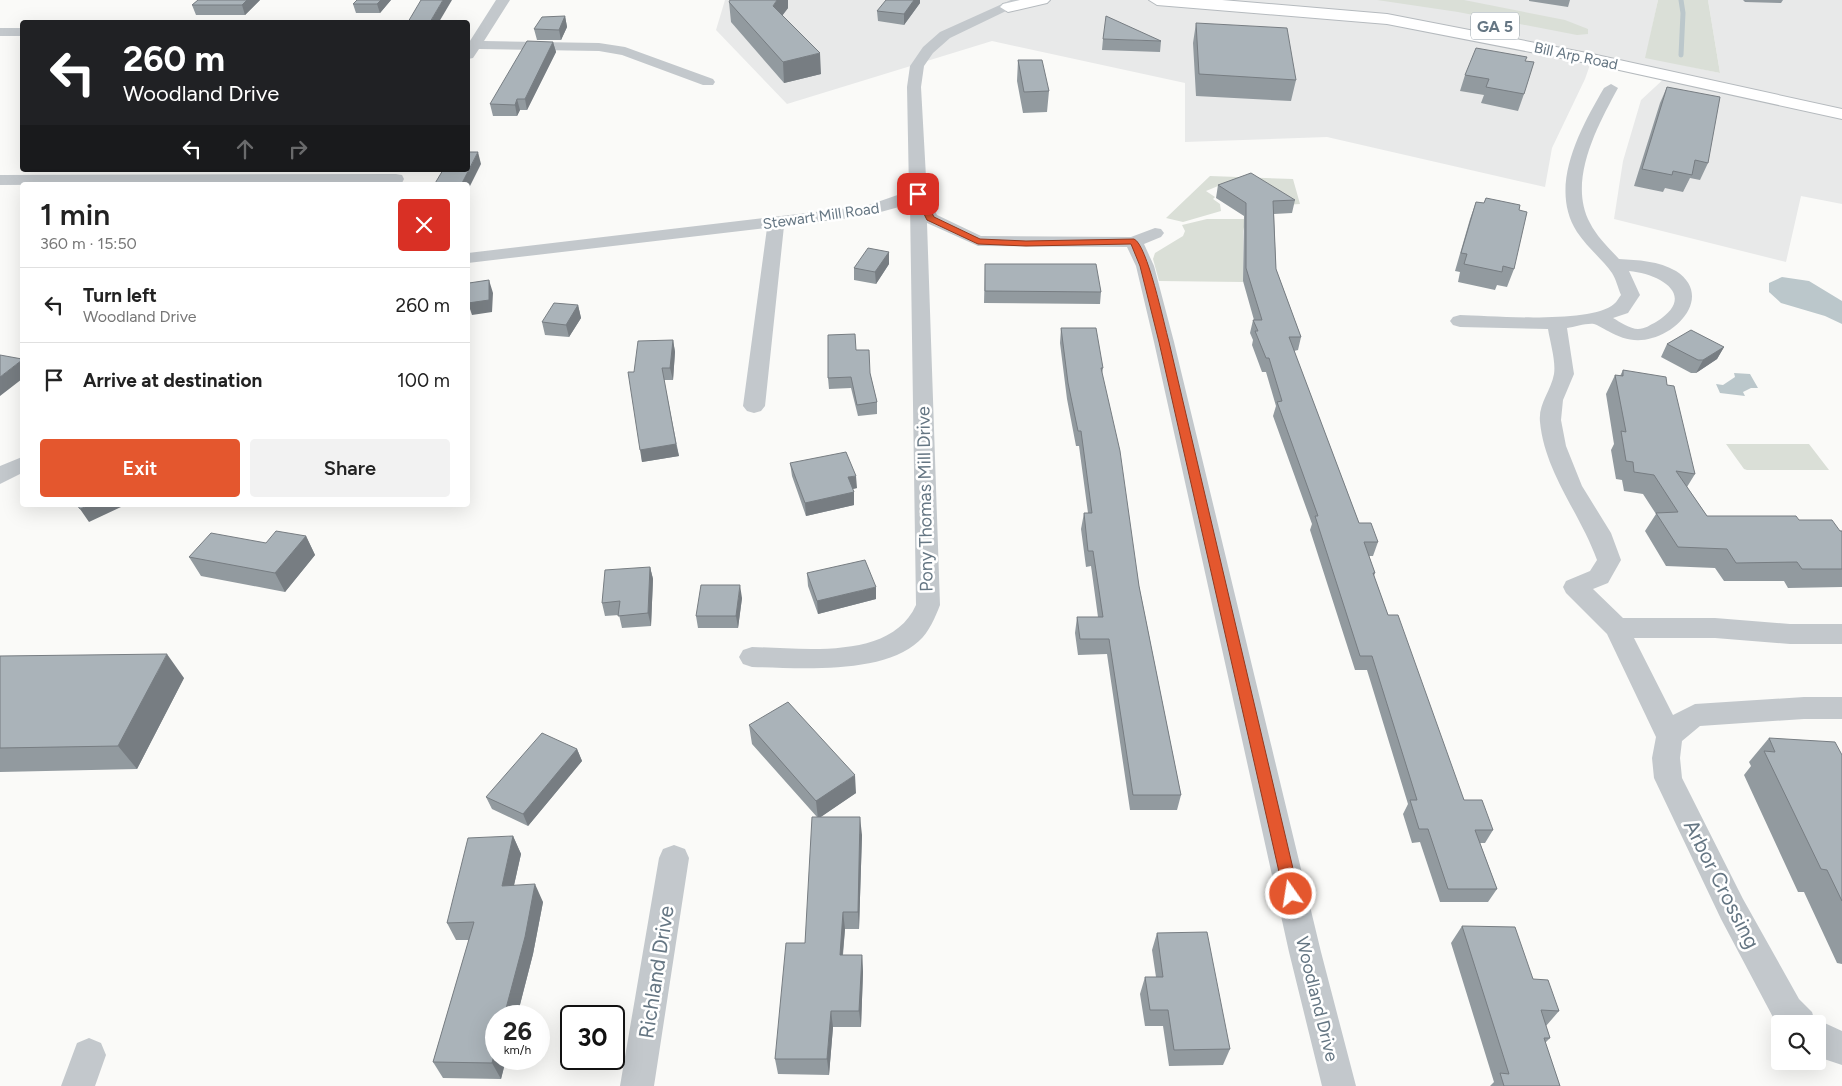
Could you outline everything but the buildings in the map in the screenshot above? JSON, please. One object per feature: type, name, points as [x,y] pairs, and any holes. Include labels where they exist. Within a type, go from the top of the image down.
[{"type":"main road","points":[[1006,5],[1042,0]]},
{"type":"main road","name":"Bill Arp Road","points":[[1157,0],[1311,11],[1387,19],[1605,67],[1842,114]]},
{"type":"main road","name":"Bill Arp Road","points":[[1291,0],[1362,5],[1444,16],[1842,100]]},
{"type":"main road","points":[[1605,67],[1619,58],[1696,68]]},
{"type":"street","points":[[470,44],[482,32],[503,0]]},
{"type":"street","points":[[918,194],[914,87],[917,66],[928,50],[945,35],[1006,5]]},
{"type":"street","points":[[0,32],[20,32]]},
{"type":"street","points":[[470,44],[599,47],[625,51],[708,82]]},
{"type":"street","points":[[1460,321],[1557,324],[1598,318],[1619,310],[1630,295],[1628,283],[1583,230],[1574,199],[1580,150],[1596,114],[1611,88]]},
{"type":"street","points":[[0,180],[396,178]]},
{"type":"street","name":"Stewart Mill Road","points":[[470,258],[866,211],[894,204],[918,194]]},
{"type":"street","name":"Woodland Drive","points":[[918,194],[930,218],[978,241],[1026,244],[1145,237],[1145,266],[1300,932],[1339,1086]]},
{"type":"street","name":"Pony Thomas Mill Drive","points":[[752,657],[845,656],[890,648],[908,636],[921,622],[928,605],[918,194]]},
{"type":"street","points":[[754,406],[776,223]]},
{"type":"street","points":[[1598,318],[1636,335],[1646,334],[1660,329],[1676,315],[1682,303],[1681,290],[1677,282],[1669,276],[1647,267],[1613,264]]},
{"type":"street","points":[[1557,324],[1564,374],[1553,400],[1550,420],[1555,446],[1571,486],[1599,533],[1609,560],[1599,577],[1575,587],[1617,628],[1670,737]]},
{"type":"street","points":[[0,476],[20,465]]},
{"type":"street","points":[[1617,628],[1715,628],[1790,634],[1842,634]]},
{"type":"street","points":[[1670,737],[1680,722],[1695,715],[1744,711],[1842,708]]},
{"type":"street","name":"Arbor Crossing","points":[[1670,737],[1664,755],[1668,778],[1732,909],[1787,1010],[1792,1015]]},
{"type":"street","name":"Richland Drive","points":[[637,1086],[674,858]]},
{"type":"street","points":[[1826,1043],[1831,1046],[1842,1048]]},
{"type":"street","points":[[78,1086],[89,1055]]},
{"type":"shaded area","points":[[725,0],[1658,0],[1646,57],[1720,73],[1708,0],[1842,0],[1842,204],[1801,196],[1786,262],[1614,219],[1623,161],[1641,100],[1668,75],[1592,59],[1585,79],[1552,148],[1545,187],[1327,137],[1185,142],[1185,83],[992,41],[787,104],[716,30]]},
{"type":"shaded area","points":[[1377,0],[1464,0],[1565,20],[1588,29],[1588,34],[1577,35],[1458,12]]},
{"type":"shaded area","points":[[1658,0],[1708,0],[1720,73],[1645,58]]},
{"type":"shaded area","points":[[1210,176],[1293,179],[1300,204],[1284,205],[1223,184],[1206,191],[1215,197],[1213,199],[1220,204],[1221,211],[1183,222],[1166,218]]},
{"type":"shaded area","points":[[1207,219],[1246,219],[1243,231],[1243,282],[1159,281],[1153,259],[1155,253],[1183,236],[1185,231],[1182,225]]},
{"type":"shaded area","points":[[1782,277],[1809,281],[1842,301],[1842,324],[1825,316],[1781,303],[1769,292],[1769,283]]},
{"type":"shaded area","points":[[1734,373],[1750,374],[1758,388],[1751,388],[1743,392],[1745,396],[1720,393],[1716,384],[1723,385],[1735,377]]},
{"type":"shaded area","points":[[1726,444],[1809,444],[1829,470],[1747,470],[1744,469]]},
{"type":"waterway","points":[[1681,0],[1683,13],[1681,55]]},
{"type":"route","points":[[918,194],[930,218],[978,241],[1026,244],[1134,242],[1145,266],[1164,342],[1291,894]]}]
